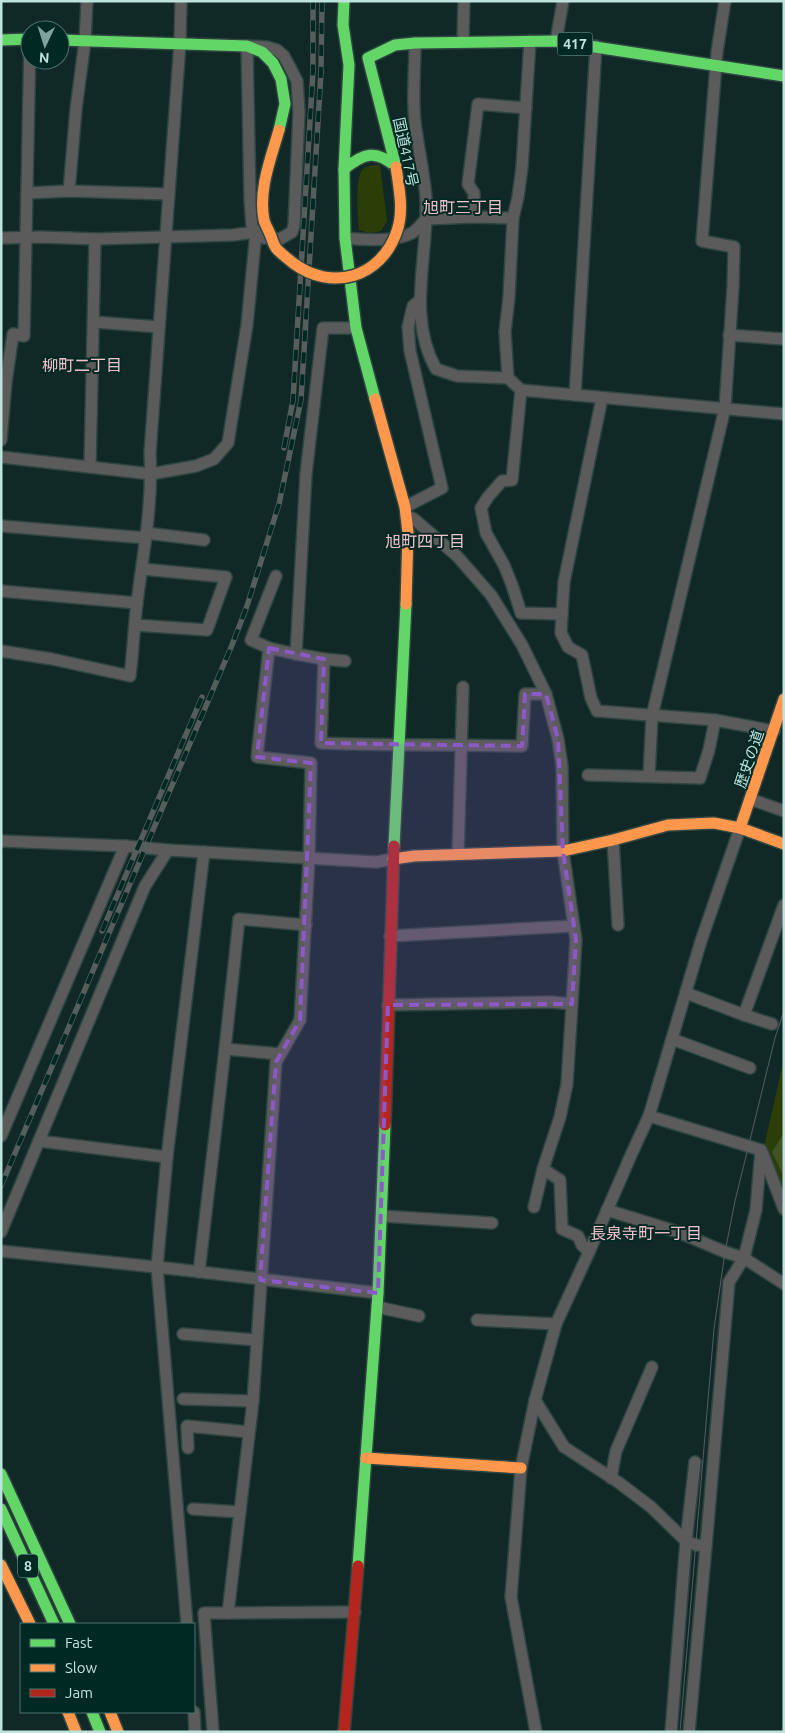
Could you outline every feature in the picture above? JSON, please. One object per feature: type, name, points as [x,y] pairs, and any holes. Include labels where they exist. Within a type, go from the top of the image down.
[{"type":"main road","points":[[344,1],[343,25],[349,64],[344,169],[345,238],[356,328],[406,511],[408,562],[393,859],[378,1293],[355,1612],[344,1732]]},
{"type":"main road","points":[[1,40],[20,39]]},
{"type":"main road","name":"国道417号","points":[[70,40],[247,46],[262,52],[273,63],[281,79],[285,104],[264,192],[264,220],[276,247],[296,266],[311,274],[327,278],[346,278],[366,272],[383,259],[393,243],[398,230],[401,213],[396,167],[368,58]]},
{"type":"main road","name":"417","points":[[368,58],[395,45],[415,43],[463,41],[556,42],[596,46],[784,76]]},
{"type":"main road","points":[[349,64],[368,58]]},
{"type":"main road","points":[[344,169],[358,157],[373,154],[388,160],[396,167]]},
{"type":"main road","name":"歴史の道","points":[[740,828],[784,699]]},
{"type":"main road","points":[[393,859],[458,854],[563,851],[668,825],[714,822],[740,828],[784,844]]},
{"type":"main road","points":[[366,1458],[521,1468]]},
{"type":"main road","points":[[1,1474],[70,1623]]},
{"type":"main road","name":"8","points":[[1,1509],[54,1623]]},
{"type":"main road","name":"8","points":[[1,1565],[30,1623]]},
{"type":"main road","points":[[1,1584],[20,1625]]},
{"type":"main road","points":[[60,1713],[68,1732]]},
{"type":"main road","points":[[68,1713],[76,1732]]},
{"type":"main road","points":[[92,1713],[100,1732]]},
{"type":"main road","points":[[110,1713],[118,1732]]},
{"type":"street","points":[[69,191],[76,109],[85,41],[87,1]]},
{"type":"street","points":[[1,651],[130,676],[151,474],[150,453],[180,43],[181,1]]},
{"type":"street","points":[[463,41],[464,1]]},
{"type":"street","points":[[556,42],[562,1]]},
{"type":"street","points":[[648,776],[652,716],[725,408],[734,247],[702,241],[716,66],[725,1]]},
{"type":"street","points":[[508,378],[505,332],[514,218],[518,197],[526,108],[530,41]]},
{"type":"street","points":[[415,43],[415,120],[426,197],[419,301],[426,346],[436,370],[457,376],[508,378],[521,390],[784,414]]},
{"type":"street","points":[[247,46],[277,50],[284,56],[297,81],[299,112],[294,225],[292,232],[280,239],[264,238],[252,226],[247,46]]},
{"type":"street","points":[[575,395],[596,46]]},
{"type":"street","points":[[1,440],[12,334],[24,336],[30,70]]},
{"type":"street","points":[[474,217],[474,193],[468,184],[478,104],[526,108]]},
{"type":"street","points":[[28,193],[69,191],[168,194]]},
{"type":"street","points":[[345,238],[374,240],[410,234],[426,219],[514,218]]},
{"type":"street","points":[[1,238],[27,236],[95,239],[165,238],[256,232]]},
{"type":"street","points":[[1,457],[151,474],[196,466],[214,459],[228,443],[247,326],[256,232]]},
{"type":"street","points":[[90,467],[95,239]]},
{"type":"street","points":[[419,301],[413,306],[408,327],[410,351],[442,488],[406,511],[457,556],[490,595],[522,645],[546,694],[558,739],[562,766],[563,851],[576,940],[567,1084],[560,1117],[543,1169],[534,1207]]},
{"type":"street","points":[[94,322],[159,327]]},
{"type":"street","points":[[296,654],[306,474],[323,328],[356,328]]},
{"type":"street","points":[[729,335],[784,339]]},
{"type":"street","points":[[521,390],[512,480],[502,481],[481,508],[486,533],[504,565],[521,613],[562,614]]},
{"type":"street","points":[[602,398],[564,582],[561,633],[568,647],[582,655],[591,698],[596,711],[715,720],[774,732]]},
{"type":"street","points":[[1,526],[204,540]]},
{"type":"street","points":[[135,625],[207,630],[226,577],[142,568]]},
{"type":"street","points":[[276,576],[252,640],[269,648],[324,659],[345,661]]},
{"type":"street","points":[[1,591],[137,603]]},
{"type":"street","points":[[228,1613],[253,1401],[276,1062],[300,1020],[309,858],[311,764],[257,757],[269,648]]},
{"type":"street","points":[[324,659],[321,743],[398,746],[522,746],[525,694],[546,694]]},
{"type":"street","points":[[458,854],[462,687]]},
{"type":"street","points":[[588,775],[700,778],[707,758],[715,720]]},
{"type":"street","points":[[750,800],[784,810]]},
{"type":"street","points":[[536,1732],[511,1597],[521,1468],[535,1400],[556,1324],[649,1116],[707,924],[740,828]]},
{"type":"street","points":[[613,840],[618,925]]},
{"type":"street","points":[[1,841],[125,846],[376,862],[393,859]]},
{"type":"street","points":[[1,1136],[125,846]]},
{"type":"street","points":[[1,1232],[146,886],[168,850]]},
{"type":"street","points":[[204,852],[167,1157],[157,1267],[186,1619],[204,1613],[355,1612]]},
{"type":"street","points":[[744,1015],[784,905]]},
{"type":"street","points":[[199,1272],[239,918],[306,925]]},
{"type":"street","points":[[390,936],[573,926]]},
{"type":"street","points":[[686,992],[772,1024]]},
{"type":"street","points":[[388,1005],[550,1002],[572,1004]]},
{"type":"street","points":[[672,1039],[750,1068]]},
{"type":"street","points":[[225,1049],[280,1054]]},
{"type":"street","points":[[649,1116],[761,1150]]},
{"type":"street","points":[[39,1141],[167,1157]]},
{"type":"street","points":[[761,1150],[784,1209]]},
{"type":"street","points":[[689,1732],[729,1282],[744,1258],[756,1210],[761,1150]]},
{"type":"street","points":[[543,1169],[560,1180],[562,1230],[578,1236],[582,1245],[589,1252]]},
{"type":"street","points":[[607,1210],[678,1232],[744,1258],[784,1284]]},
{"type":"street","points":[[382,1216],[492,1223]]},
{"type":"street","points":[[1,1251],[378,1293]]},
{"type":"street","points":[[377,1307],[419,1316]]},
{"type":"street","points":[[477,1320],[556,1324]]},
{"type":"street","points":[[183,1334],[256,1340]]},
{"type":"street","points":[[611,1478],[616,1451],[652,1367]]},
{"type":"street","points":[[183,1399],[253,1401]]},
{"type":"street","points":[[535,1400],[564,1447],[651,1507],[686,1541],[706,1546]]},
{"type":"street","points":[[188,1448],[187,1426],[249,1432]]},
{"type":"street","points":[[671,1732],[686,1541],[695,1462]]},
{"type":"street","points":[[194,1509],[240,1512]]},
{"type":"street","points":[[204,1613],[213,1732]]},
{"type":"street","points":[[194,1713],[195,1732]]},
{"type":"highlighted area","points":[[269,648],[324,659],[321,743],[522,746],[525,694],[546,694],[558,739],[563,851],[576,940],[572,1004],[388,1005],[378,1293],[260,1280],[276,1062],[300,1020],[311,763],[257,757]]},
{"type":"green space","points":[[380,165],[387,221],[381,231],[370,233],[359,230],[357,197],[359,179],[364,168]]},
{"type":"green space","points":[[784,1058],[784,1192],[763,1151]]},
{"type":"green space","points":[[784,1133],[784,1177],[772,1152]]},
{"type":"tram line","points":[[680,1732],[714,1329],[725,1252],[735,1201],[775,1038],[784,1011]]},
{"type":"railway","points":[[284,448],[293,400],[313,71],[313,1]]},
{"type":"railway","points":[[1,1186],[232,645],[247,606],[279,504],[301,400],[321,72],[322,1]]},
{"type":"railway","points":[[102,931],[202,697]]},
{"type":"traffic: fast","points":[[344,1],[343,25],[349,65],[344,169],[345,238],[356,328],[375,399]]},
{"type":"traffic: fast","points":[[1,40],[20,39]]},
{"type":"traffic: fast","points":[[70,40],[247,46],[262,52],[273,63],[281,79],[285,104],[279,130]]},
{"type":"traffic: fast","points":[[396,167],[368,58],[395,45],[415,43],[556,41],[784,76]]},
{"type":"traffic: fast","points":[[344,169],[358,159],[370,155],[382,157],[396,167]]},
{"type":"traffic: fast","points":[[394,846],[406,604]]},
{"type":"traffic: fast","points":[[358,1566],[378,1293],[385,1125]]},
{"type":"traffic: fast","points":[[1,1474],[70,1623]]},
{"type":"traffic: fast","points":[[1,1509],[54,1623]]},
{"type":"traffic: fast","points":[[92,1713],[100,1732]]},
{"type":"traffic: slow","points":[[279,130],[264,186],[264,222],[274,245],[280,252],[308,272],[323,277],[339,278],[354,276],[379,260],[390,247],[397,231],[400,216],[396,167]]},
{"type":"traffic: slow","points":[[375,399],[405,507],[408,533],[406,604]]},
{"type":"traffic: slow","points":[[740,828],[784,699]]},
{"type":"traffic: slow","points":[[393,859],[414,856],[563,851],[668,825],[714,823],[740,828],[784,844]]},
{"type":"traffic: slow","points":[[366,1458],[521,1468]]},
{"type":"traffic: slow","points":[[1,1565],[30,1623]]},
{"type":"traffic: slow","points":[[68,1713],[76,1732]]},
{"type":"traffic: slow","points":[[110,1713],[118,1732]]},
{"type":"traffic: jam","points":[[385,1125],[394,846]]},
{"type":"traffic: jam","points":[[344,1732],[358,1566]]},
{"type":"district","name":"旭町三丁目","points":[[463,207]]},
{"type":"district","name":"柳町二丁目","points":[[82,365]]},
{"type":"district","name":"旭町四丁目","points":[[425,541]]},
{"type":"district","name":"長泉寺町一丁目","points":[[646,1233]]}]
